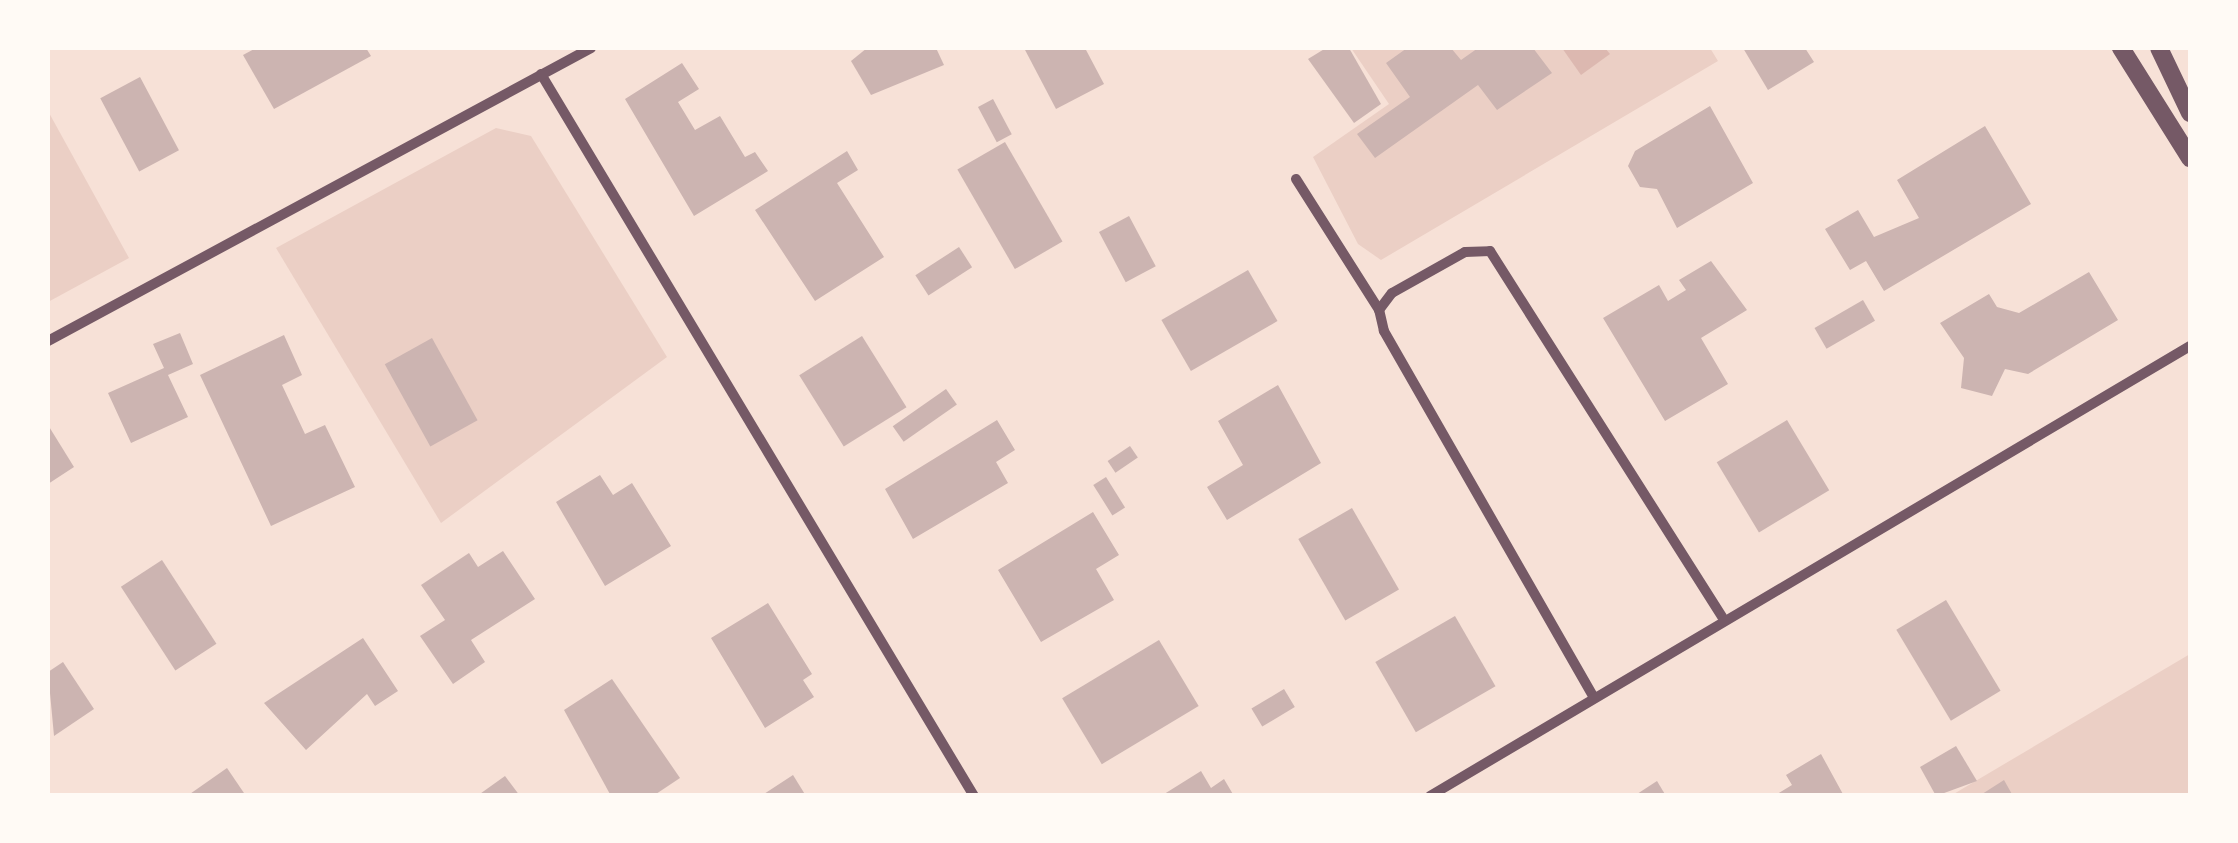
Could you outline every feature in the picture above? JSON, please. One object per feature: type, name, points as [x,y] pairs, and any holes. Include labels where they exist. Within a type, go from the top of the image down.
[{"type":"street","points":[[48,341],[591,48]]},
{"type":"street","points":[[2121,48],[2190,158]]},
{"type":"street","points":[[2159,48],[2190,113]]},
{"type":"street","points":[[541,74],[974,796]]},
{"type":"street","points":[[1296,179],[1379,310],[1593,696]]},
{"type":"street","points":[[1379,310],[1392,292],[1465,252],[1490,251],[1722,617]]},
{"type":"street","points":[[1430,796],[1722,617],[2190,346]]},
{"type":"shaded area","points":[[1351,48],[1710,48],[1718,61],[1381,260],[1358,244],[1313,157],[1389,104]]},
{"type":"shaded area","points":[[1562,48],[1605,48],[1610,54],[1581,75]]},
{"type":"shaded area","points":[[48,111],[129,258],[48,302]]},
{"type":"shaded area","points":[[496,128],[531,136],[667,357],[441,523],[276,248]]},
{"type":"shaded area","points":[[2190,654],[2190,795],[1952,795]]},
{"type":"building","points":[[256,48],[366,48],[371,56],[274,109],[243,55]]},
{"type":"building","points":[[867,48],[936,48],[944,65],[871,95],[851,61]]},
{"type":"building","points":[[1024,48],[1085,48],[1104,84],[1056,109]]},
{"type":"building","points":[[1326,48],[1349,48],[1381,104],[1354,123],[1308,59]]},
{"type":"building","points":[[1407,48],[1451,48],[1461,60],[1478,48],[1533,48],[1552,73],[1497,110],[1478,85],[1375,158],[1357,134],[1410,97],[1386,63]]},
{"type":"building","points":[[1743,48],[1805,48],[1814,62],[1768,90]]},
{"type":"building","points":[[682,63],[699,89],[678,102],[695,130],[720,116],[745,157],[755,152],[768,171],[694,216],[625,99]]},
{"type":"building","points":[[140,77],[179,150],[139,171],[100,98]]},
{"type":"building","points":[[993,99],[1012,134],[997,142],[978,107]]},
{"type":"building","points":[[1710,106],[1753,183],[1677,228],[1657,189],[1640,187],[1628,166],[1635,151]]},
{"type":"building","points":[[1985,126],[2031,204],[1884,291],[1866,261],[1850,270],[1825,229],[1858,210],[1874,237],[1919,218],[1897,180]]},
{"type":"building","points":[[1005,142],[1062,242],[1015,269],[957,170]]},
{"type":"building","points":[[847,151],[858,170],[837,183],[884,257],[815,301],[755,210]]},
{"type":"building","points":[[1129,216],[1156,266],[1126,282],[1099,232]]},
{"type":"building","points":[[959,247],[972,267],[928,295],[915,275]]},
{"type":"building","points":[[1711,261],[1747,310],[1701,338],[1728,384],[1665,421],[1603,318],[1659,285],[1668,301],[1686,290],[1679,280]]},
{"type":"building","points":[[1248,270],[1278,321],[1191,371],[1161,320]]},
{"type":"building","points":[[2089,272],[2118,320],[2028,374],[2005,369],[1992,396],[1961,388],[1964,358],[1940,323],[1989,294],[1997,307],[2019,313]]},
{"type":"building","points":[[1863,300],[1875,321],[1827,349],[1815,328]]},
{"type":"building","points":[[180,333],[193,364],[168,375],[188,417],[131,443],[108,393],[164,368],[153,344]]},
{"type":"building","points":[[284,335],[302,375],[282,385],[305,434],[325,425],[355,487],[271,526],[200,375]]},
{"type":"building","points":[[862,336],[907,407],[844,446],[799,375]]},
{"type":"building","points":[[432,338],[478,420],[430,446],[385,364]]},
{"type":"building","points":[[1278,385],[1321,463],[1227,520],[1207,487],[1243,465],[1218,421]]},
{"type":"building","points":[[946,389],[957,405],[904,442],[893,426]]},
{"type":"building","points":[[997,420],[1015,450],[996,462],[1008,483],[913,539],[885,489]]},
{"type":"building","points":[[1787,420],[1829,490],[1759,533],[1717,462]]},
{"type":"building","points":[[48,425],[74,467],[48,484]]},
{"type":"building","points":[[1130,446],[1138,458],[1115,473],[1108,461]]},
{"type":"building","points":[[600,475],[613,495],[632,483],[671,546],[605,586],[556,502]]},
{"type":"building","points":[[1106,477],[1125,508],[1112,515],[1093,485]]},
{"type":"building","points":[[1352,508],[1399,589],[1345,620],[1298,539]]},
{"type":"building","points":[[1093,512],[1119,555],[1096,569],[1114,600],[1041,642],[998,570]]},
{"type":"building","points":[[503,551],[535,599],[471,640],[485,662],[453,684],[420,636],[445,620],[421,585],[469,553],[478,567]]},
{"type":"building","points":[[162,560],[216,644],[175,671],[121,587]]},
{"type":"building","points":[[1946,600],[2001,691],[1951,721],[1896,630]]},
{"type":"building","points":[[768,603],[812,674],[803,680],[814,697],[765,728],[711,638]]},
{"type":"building","points":[[1455,616],[1496,686],[1416,732],[1375,662]]},
{"type":"building","points":[[363,638],[398,691],[375,706],[367,694],[306,750],[264,703]]},
{"type":"building","points":[[1159,640],[1199,706],[1102,764],[1062,698]]},
{"type":"building","points":[[63,662],[94,709],[54,736],[48,672]]},
{"type":"building","points":[[612,679],[680,778],[653,796],[611,796],[564,710]]},
{"type":"building","points":[[1284,689],[1295,707],[1262,727],[1251,709]]},
{"type":"building","points":[[1956,746],[1977,781],[1936,796],[1920,767]]},
{"type":"building","points":[[1821,754],[1844,796],[1774,796],[1792,785],[1786,775]]},
{"type":"building","points":[[227,768],[246,796],[187,796]]},
{"type":"building","points":[[1201,771],[1211,788],[1224,779],[1234,796],[1161,796]]},
{"type":"building","points":[[793,775],[806,796],[761,796]]},
{"type":"building","points":[[505,776],[520,796],[477,796]]},
{"type":"building","points":[[2004,780],[2013,796],[1979,796]]},
{"type":"building","points":[[1657,781],[1666,796],[1634,796]]}]
